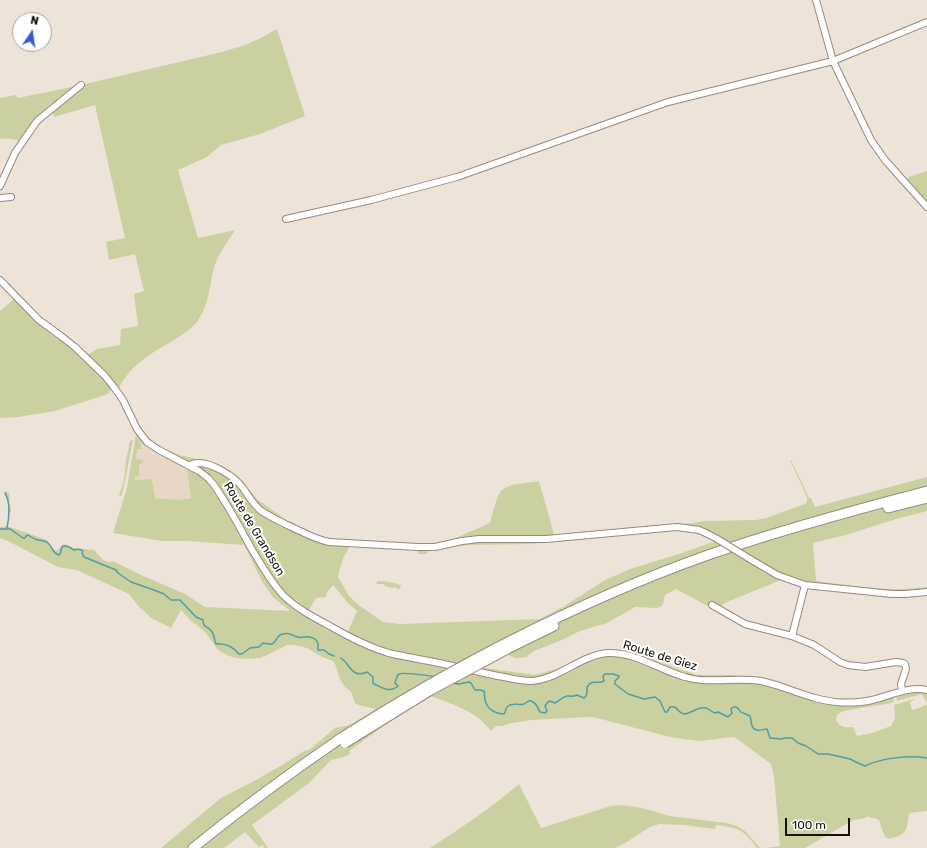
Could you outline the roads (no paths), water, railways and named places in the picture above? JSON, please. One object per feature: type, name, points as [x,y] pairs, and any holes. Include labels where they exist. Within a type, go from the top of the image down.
[{"type":"highway","points":[[202,848],[384,710],[428,685],[560,616],[663,572],[707,556],[791,529],[927,491]]},
{"type":"highway","points":[[509,644],[550,628],[664,578],[715,560],[814,528],[927,498]]},
{"type":"highway","points":[[193,848],[263,793],[343,741]]},
{"type":"street","points":[[816,0],[833,61],[872,142],[885,160],[927,207]]},
{"type":"street","points":[[286,219],[371,200],[457,177],[668,102],[833,61],[927,22]]},
{"type":"street","points":[[0,186],[15,153],[37,121],[81,85]]},
{"type":"street","points":[[0,198],[11,197]]},
{"type":"street","name":"Route de Grandson","points":[[0,280],[39,320],[75,347],[104,376],[123,400],[137,429],[147,442],[204,474],[214,485],[222,496],[265,571],[277,588],[292,603],[350,638],[371,647],[408,657],[435,662]]},
{"type":"street","points":[[189,465],[198,463],[220,470],[233,478],[242,487],[254,505],[266,514],[306,534],[329,542],[435,547],[479,539],[546,539],[677,527],[699,530],[719,540],[777,575],[805,585],[892,594],[927,592]]},
{"type":"street","points":[[792,636],[805,585]]},
{"type":"street","points":[[712,605],[745,624],[792,636],[810,643],[840,662],[848,665],[865,667],[896,662],[903,663],[906,669],[901,684],[902,691]]},
{"type":"street","name":"Route de Giez","points":[[435,662],[486,674],[531,681],[554,675],[589,657],[616,653],[642,660],[688,678],[699,680],[761,681],[785,687],[818,699],[834,701],[870,701],[902,691],[916,689],[927,690]]},
{"type":"waterway","points":[[5,493],[9,506],[7,528]]},
{"type":"waterway","points":[[0,529],[10,529],[23,538],[28,535],[37,540],[46,541],[55,553],[59,555],[62,547],[64,546],[74,550],[81,549],[84,557],[116,570],[131,582],[164,594],[171,600],[180,600],[196,617],[203,620],[204,625],[213,634],[216,644],[229,646],[239,654],[242,654],[250,648],[259,647],[263,643],[272,644],[279,636],[288,633],[299,637],[313,638],[318,644],[318,650],[324,650],[334,656]]},
{"type":"waterway","points":[[341,658],[358,674],[367,672],[373,677],[373,683],[382,688],[394,689],[397,687],[398,686],[395,683],[399,674],[436,677]]},
{"type":"waterway","points":[[452,683],[459,684],[469,682],[475,690],[484,691],[485,700],[488,707],[497,713],[504,714],[508,706],[514,704],[524,704],[528,701],[536,704],[540,712],[545,713],[547,711],[545,706],[548,702],[550,701],[555,703],[567,696],[577,695],[584,698],[587,695],[587,687],[589,684],[593,682],[602,682],[604,681],[603,676],[605,674],[613,674],[619,676],[615,681],[615,684],[628,694],[644,699],[655,697],[660,701],[665,712],[667,712],[670,707],[675,707],[684,714],[697,709],[707,708],[715,713],[718,712],[728,717],[732,713],[731,709],[735,707],[741,712],[750,716],[753,728],[759,730],[767,729],[770,738],[792,738],[818,754],[828,754],[850,759],[865,766],[879,761],[895,758],[927,758]]}]
